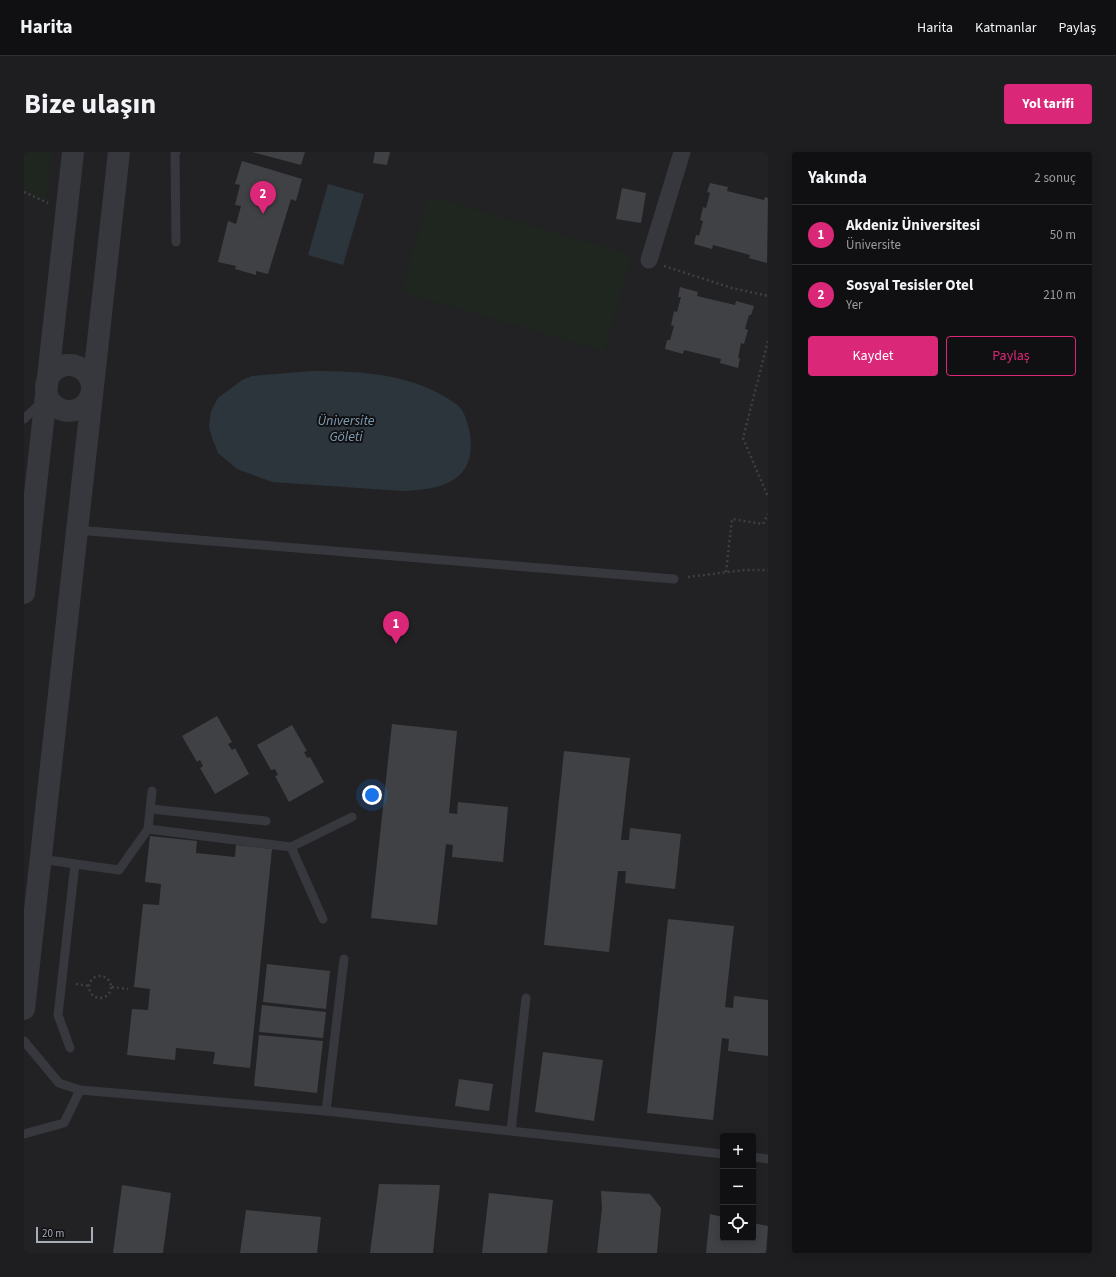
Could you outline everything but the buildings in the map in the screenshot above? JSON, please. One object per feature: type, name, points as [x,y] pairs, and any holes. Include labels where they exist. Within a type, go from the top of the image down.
[{"type":"street","points":[[24,593],[45,393],[73,152]]},
{"type":"street","points":[[24,1009],[119,152]]},
{"type":"street","points":[[649,260],[682,152]]},
{"type":"street","points":[[65,365],[72,365],[83,369],[90,379],[92,390],[91,396],[84,406],[79,410],[67,411],[61,410],[51,403],[45,393],[47,380],[54,370],[65,365]]},
{"type":"lane","points":[[176,152],[176,242]]},
{"type":"lane","points":[[24,419],[45,393]]},
{"type":"lane","points":[[77,530],[674,579]]},
{"type":"lane","points":[[40,859],[119,870],[148,828],[152,791]]},
{"type":"lane","points":[[151,809],[266,821]]},
{"type":"lane","points":[[148,828],[291,847],[352,817]]},
{"type":"lane","points":[[291,847],[322,919]]},
{"type":"lane","points":[[70,1048],[58,1015],[75,864]]},
{"type":"lane","points":[[326,1111],[344,959]]},
{"type":"lane","points":[[512,1131],[526,998]]},
{"type":"lane","points":[[24,1041],[59,1083],[80,1090],[326,1111],[720,1154]]},
{"type":"lane","points":[[24,1134],[64,1123],[80,1090]]},
{"type":"lane","points":[[756,1157],[768,1159]]},
{"type":"path","points":[[649,260],[732,288],[768,296]]},
{"type":"path","points":[[768,341],[743,438],[768,497]]},
{"type":"path","points":[[726,572],[732,519],[763,524],[768,514]]},
{"type":"path","points":[[674,579],[726,572],[768,570]]},
{"type":"path","points":[[101,975],[109,979],[112,987],[108,995],[100,998],[92,994],[89,986],[93,978],[101,975]]},
{"type":"path","points":[[112,987],[128,989]]},
{"type":"shaded area","points":[[24,152],[768,152],[768,1253],[24,1253]]},
{"type":"shaded area","points":[[24,152],[52,152],[46,203],[24,192]]},
{"type":"shaded area","points":[[429,196],[632,255],[604,351],[401,292]]},
{"type":"water","points":[[328,184],[364,194],[343,265],[308,255]]},
{"type":"water","name":"Üniversite Göleti","points":[[313,371],[350,372],[388,376],[406,380],[440,394],[456,404],[464,413],[470,434],[471,450],[468,463],[462,473],[453,480],[442,485],[402,491],[272,482],[237,469],[218,453],[209,426],[211,411],[218,398],[242,380],[252,376]]},
{"type":"place","name":"Sosyal Tesisler Otel","points":[[263,214]]},
{"type":"place","name":"Akdeniz Üniversitesi","points":[[396,644]]}]
